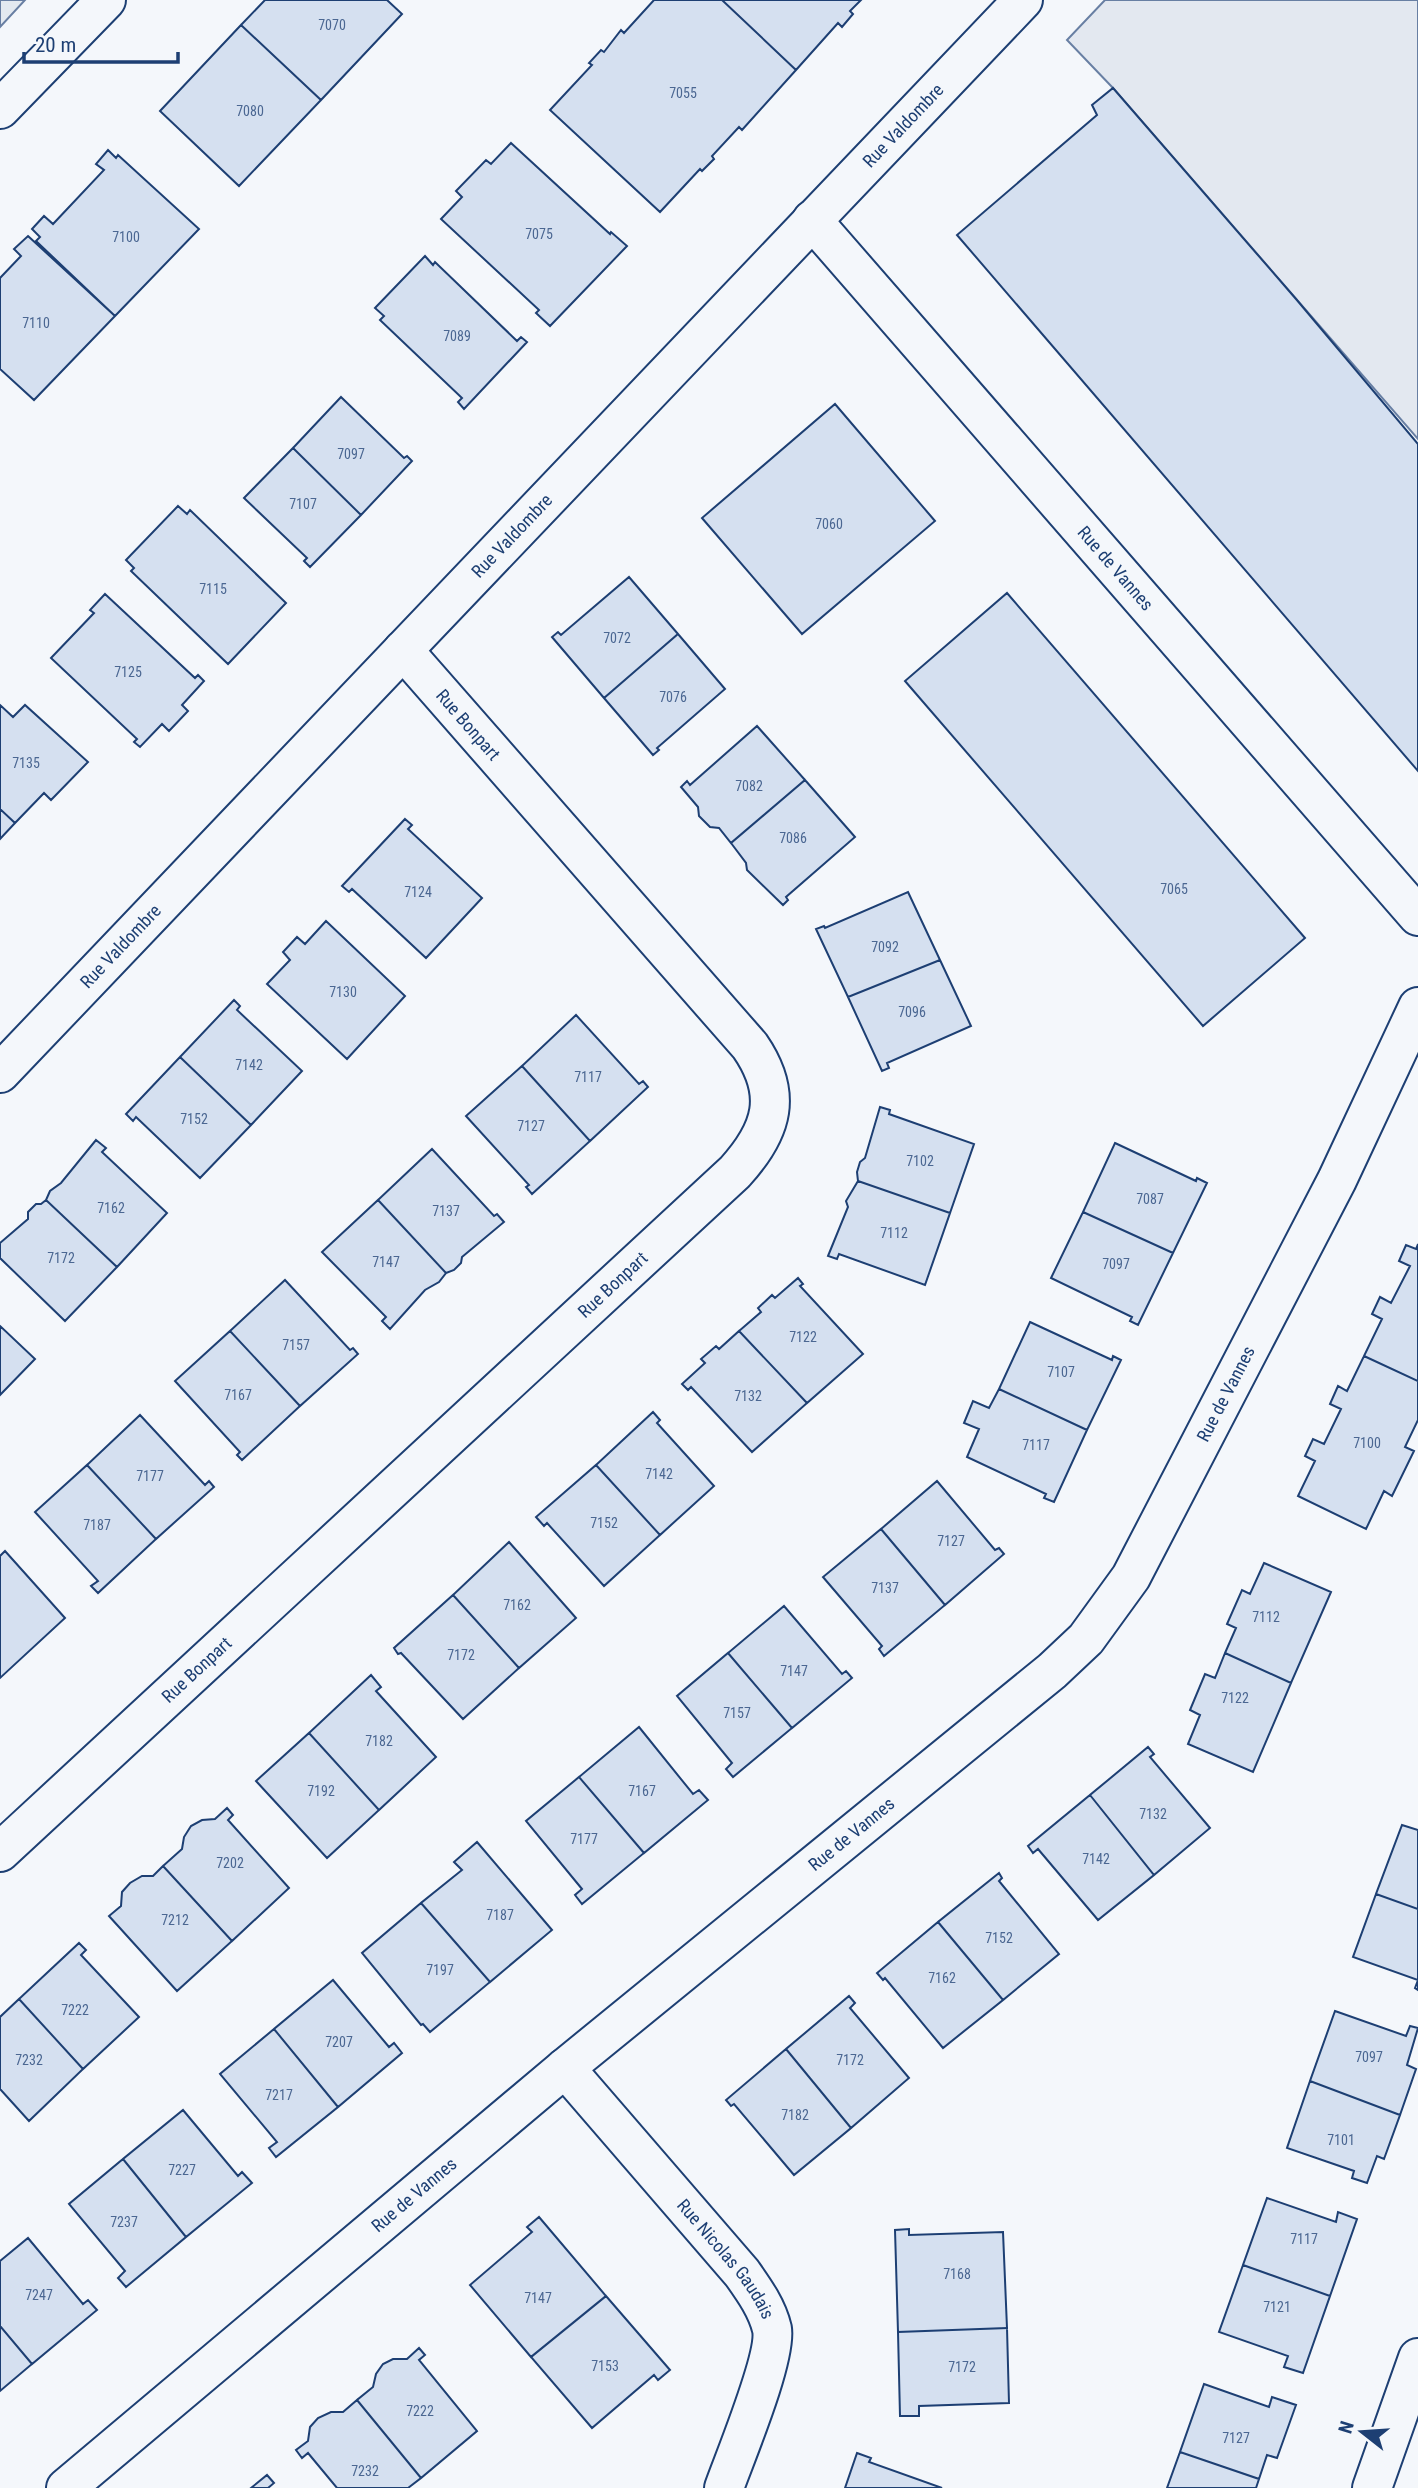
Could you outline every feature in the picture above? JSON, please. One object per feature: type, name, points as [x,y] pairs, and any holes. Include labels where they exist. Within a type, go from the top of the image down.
[{"type":"street","points":[[0,109],[106,0]]},
{"type":"street","name":"Rue Valdombre","points":[[0,1073],[1023,0]]},
{"type":"street","name":"Rue de Vannes","points":[[812,220],[1418,916]]},
{"type":"street","name":"Rue Bonpart","points":[[0,1853],[735,1172],[751,1154],[764,1132],[769,1110],[769,1086],[762,1064],[750,1046],[403,650]]},
{"type":"street","name":"Rue de Vannes","points":[[66,2488],[565,2068],[1041,1680],[1086,1639],[1131,1577],[1337,1180],[1418,1007]]},
{"type":"street","name":"Rue Nicolas Gaudais","points":[[565,2068],[742,2273],[762,2303],[772,2332],[768,2365],[724,2488]]},
{"type":"street","points":[[1372,2488],[1418,2358]]},
{"type":"shaded area","points":[[0,0],[25,0],[0,27]]},
{"type":"shaded area","points":[[1105,0],[1418,0],[1418,439],[1113,88],[1067,40]]},
{"type":"building","points":[[265,0],[387,0],[402,14],[321,100],[241,25]]},
{"type":"building","points":[[654,0],[722,0],[796,70],[742,130],[739,127],[712,156],[714,159],[702,171],[700,169],[660,212],[550,110],[592,65],[589,63],[601,50],[604,52],[621,30],[624,33]]},
{"type":"building","points":[[722,0],[861,0],[850,11],[853,14],[842,27],[838,23],[796,70]]},
{"type":"building","points":[[241,25],[321,100],[239,186],[160,111]]},
{"type":"building","points":[[1113,88],[1418,444],[1418,771],[957,235],[1097,115],[1092,105]]},
{"type":"building","points":[[511,143],[610,234],[611,232],[627,246],[550,326],[536,313],[539,310],[441,219],[462,197],[456,191],[486,160],[491,164]]},
{"type":"building","points":[[108,150],[116,158],[118,155],[199,229],[115,316],[36,241],[40,237],[32,229],[44,216],[53,224],[104,170],[96,164]]},
{"type":"building","points":[[28,236],[115,316],[34,400],[0,369],[0,278],[21,256],[14,249]]},
{"type":"building","points":[[425,256],[433,265],[435,262],[517,341],[521,337],[527,342],[464,409],[458,402],[462,398],[380,320],[384,316],[375,308]]},
{"type":"building","points":[[341,397],[404,458],[407,456],[412,461],[361,515],[293,448]]},
{"type":"building","points":[[835,404],[935,521],[802,634],[702,518]]},
{"type":"building","points":[[293,448],[361,515],[310,567],[304,561],[307,558],[244,498]]},
{"type":"building","points":[[178,506],[187,514],[190,510],[286,603],[228,664],[131,571],[134,568],[126,560]]},
{"type":"building","points":[[629,577],[678,634],[604,698],[552,637],[558,632],[561,635]]},
{"type":"building","points":[[1007,593],[1305,938],[1203,1026],[905,681]]},
{"type":"building","points":[[105,594],[195,678],[198,675],[204,681],[182,705],[188,711],[169,731],[162,724],[140,747],[134,742],[137,739],[51,658],[94,613],[90,610]]},
{"type":"building","points":[[678,634],[725,689],[657,748],[659,750],[653,755],[604,698]]},
{"type":"building","points":[[0,705],[13,717],[25,705],[88,762],[51,800],[44,793],[15,823],[0,809]]},
{"type":"building","points":[[757,726],[805,780],[731,843],[719,828],[710,827],[699,816],[698,807],[681,787],[687,781],[690,785]]},
{"type":"building","points":[[805,780],[855,837],[786,897],[788,900],[783,905],[747,870],[746,863],[731,843]]},
{"type":"building","points":[[0,809],[15,823],[0,839]]},
{"type":"building","points":[[405,819],[412,825],[408,829],[482,898],[426,958],[352,889],[349,892],[342,886]]},
{"type":"building","points":[[908,892],[940,960],[848,997],[816,929],[825,928]]},
{"type":"building","points":[[326,921],[405,996],[347,1059],[267,984],[290,960],[283,952],[297,937],[305,944]]},
{"type":"building","points":[[940,960],[971,1026],[887,1063],[889,1068],[882,1071],[848,997]]},
{"type":"building","points":[[234,1000],[240,1006],[237,1010],[302,1071],[251,1125],[180,1057]]},
{"type":"building","points":[[576,1015],[639,1084],[643,1081],[648,1087],[590,1141],[522,1066]]},
{"type":"building","points":[[180,1057],[251,1125],[200,1178],[136,1117],[133,1121],[126,1114]]},
{"type":"building","points":[[522,1066],[590,1141],[532,1194],[526,1187],[529,1185],[466,1116]]},
{"type":"building","points":[[880,1107],[890,1110],[889,1114],[974,1144],[950,1213],[858,1181],[857,1172],[860,1162],[865,1158]]},
{"type":"building","points":[[96,1140],[106,1148],[102,1152],[167,1213],[117,1267],[46,1200],[50,1191],[61,1183]]},
{"type":"building","points":[[1115,1143],[1196,1181],[1197,1178],[1207,1183],[1173,1253],[1083,1212]]},
{"type":"building","points":[[432,1149],[494,1216],[497,1214],[504,1222],[462,1257],[461,1263],[454,1270],[446,1273],[378,1200]]},
{"type":"building","points":[[858,1181],[950,1213],[925,1285],[839,1254],[837,1259],[828,1256],[848,1207],[846,1201]]},
{"type":"building","points":[[46,1200],[117,1267],[65,1321],[0,1258],[0,1243],[28,1219],[28,1212],[36,1204]]},
{"type":"building","points":[[378,1200],[446,1273],[439,1282],[425,1290],[390,1329],[382,1321],[386,1317],[322,1252]]},
{"type":"building","points":[[1083,1212],[1173,1253],[1138,1325],[1130,1321],[1132,1317],[1051,1278]]},
{"type":"building","points":[[1418,1244],[1418,1381],[1364,1356],[1382,1319],[1372,1314],[1380,1297],[1391,1303],[1410,1266],[1399,1261],[1406,1245],[1416,1249]]},
{"type":"building","points":[[798,1278],[803,1284],[800,1286],[863,1354],[807,1403],[739,1331],[761,1312],[758,1308],[772,1295],[775,1298]]},
{"type":"building","points":[[285,1280],[350,1350],[353,1348],[358,1354],[300,1406],[230,1331]]},
{"type":"building","points":[[1030,1322],[1112,1360],[1113,1356],[1121,1360],[1087,1430],[999,1389]]},
{"type":"building","points":[[0,1326],[35,1359],[0,1395]]},
{"type":"building","points":[[230,1331],[300,1406],[242,1460],[237,1455],[240,1452],[175,1381]]},
{"type":"building","points":[[739,1331],[807,1403],[752,1452],[691,1387],[688,1390],[682,1384],[705,1363],[701,1359],[716,1346],[719,1349]]},
{"type":"building","points":[[1364,1356],[1418,1381],[1418,1420],[1405,1447],[1414,1451],[1392,1496],[1384,1491],[1366,1529],[1298,1496],[1315,1461],[1305,1456],[1313,1439],[1324,1444],[1341,1409],[1330,1404],[1338,1386],[1347,1391]]},
{"type":"building","points":[[999,1389],[1087,1430],[1054,1502],[1044,1498],[1046,1494],[967,1457],[979,1429],[964,1423],[973,1401],[989,1408]]},
{"type":"building","points":[[653,1412],[660,1420],[657,1423],[714,1486],[660,1535],[596,1465]]},
{"type":"building","points":[[140,1415],[205,1485],[209,1481],[214,1487],[156,1539],[87,1465]]},
{"type":"building","points":[[87,1465],[156,1539],[98,1593],[91,1586],[98,1581],[35,1512]]},
{"type":"building","points":[[596,1465],[660,1535],[604,1586],[547,1523],[544,1526],[536,1517]]},
{"type":"building","points":[[937,1481],[995,1550],[999,1548],[1004,1554],[945,1605],[881,1529]]},
{"type":"building","points":[[881,1529],[945,1605],[884,1656],[879,1649],[882,1646],[823,1577]]},
{"type":"building","points":[[509,1542],[576,1618],[519,1668],[453,1595]]},
{"type":"building","points":[[5,1551],[65,1618],[0,1678],[0,1556]]},
{"type":"building","points":[[1264,1563],[1331,1592],[1291,1683],[1225,1653],[1236,1628],[1227,1624],[1242,1590],[1250,1594]]},
{"type":"building","points":[[453,1595],[519,1668],[463,1719],[394,1648]]},
{"type":"building","points":[[784,1606],[842,1674],[846,1671],[852,1678],[792,1728],[728,1653]]},
{"type":"building","points":[[728,1653],[792,1728],[733,1777],[726,1769],[732,1763],[677,1696]]},
{"type":"building","points":[[1225,1653],[1291,1683],[1253,1772],[1188,1744],[1200,1715],[1190,1710],[1205,1674],[1215,1678]]},
{"type":"building","points":[[371,1675],[381,1687],[376,1691],[436,1757],[379,1810],[309,1733]]},
{"type":"building","points":[[639,1727],[693,1794],[699,1790],[708,1800],[644,1853],[579,1777]]},
{"type":"building","points":[[309,1733],[379,1810],[327,1858],[256,1781]]},
{"type":"building","points":[[1148,1747],[1154,1754],[1150,1757],[1210,1828],[1154,1875],[1090,1795]]},
{"type":"building","points":[[579,1777],[644,1853],[582,1904],[575,1895],[582,1889],[526,1821]]},
{"type":"building","points":[[1090,1795],[1154,1875],[1098,1920],[1038,1849],[1033,1853],[1028,1846]]},
{"type":"building","points":[[227,1808],[233,1815],[228,1820],[289,1888],[232,1941],[163,1866],[182,1849],[184,1837],[191,1826],[202,1820],[215,1819]]},
{"type":"building","points":[[1402,1825],[1418,1830],[1418,1909],[1376,1894]]},
{"type":"building","points":[[477,1842],[552,1930],[490,1982],[421,1903],[462,1870],[454,1862]]},
{"type":"building","points":[[163,1866],[232,1941],[177,1991],[109,1916],[121,1906],[122,1892],[130,1883],[142,1876],[153,1876]]},
{"type":"building","points":[[999,1873],[1002,1878],[999,1881],[1059,1954],[1003,2000],[938,1922]]},
{"type":"building","points":[[1376,1894],[1418,1909],[1418,1980],[1353,1957]]},
{"type":"building","points":[[421,1903],[490,1982],[430,2032],[421,2025],[362,1953]]},
{"type":"building","points":[[938,1922],[1003,2000],[943,2048],[885,1978],[883,1980],[877,1973]]},
{"type":"building","points":[[79,1943],[86,1950],[81,1955],[139,2017],[83,2069],[19,1999]]},
{"type":"building","points":[[333,1980],[389,2047],[394,2043],[402,2053],[338,2107],[274,2029]]},
{"type":"building","points":[[849,1996],[855,2003],[850,2008],[909,2078],[851,2128],[786,2049]]},
{"type":"building","points":[[19,1999],[83,2069],[29,2121],[0,2089],[0,2017]]},
{"type":"building","points":[[1335,2011],[1406,2036],[1410,2026],[1418,2028],[1407,2065],[1416,2069],[1400,2115],[1310,2081]]},
{"type":"building","points":[[274,2029],[338,2107],[276,2157],[269,2148],[277,2142],[220,2074]]},
{"type":"building","points":[[786,2049],[851,2128],[794,2175],[734,2104],[731,2106],[726,2100]]},
{"type":"building","points":[[1310,2081],[1400,2115],[1384,2159],[1377,2156],[1367,2183],[1352,2178],[1354,2171],[1287,2148]]},
{"type":"building","points":[[183,2110],[238,2176],[242,2172],[252,2183],[186,2237],[123,2159]]},
{"type":"building","points":[[123,2159],[186,2237],[126,2287],[118,2278],[125,2271],[69,2204]]},
{"type":"building","points":[[1267,2198],[1336,2222],[1338,2212],[1357,2219],[1330,2296],[1243,2265]]},
{"type":"building","points":[[539,2217],[606,2296],[531,2357],[470,2285],[532,2232],[527,2227]]},
{"type":"building","points":[[909,2229],[909,2235],[1003,2232],[1007,2328],[898,2332],[895,2230]]},
{"type":"building","points":[[28,2238],[83,2304],[88,2300],[97,2310],[32,2364],[0,2326],[0,2261]]},
{"type":"building","points":[[1243,2265],[1330,2296],[1303,2373],[1284,2367],[1288,2356],[1219,2332]]},
{"type":"building","points":[[606,2296],[670,2370],[658,2380],[654,2375],[592,2428],[531,2357]]},
{"type":"building","points":[[0,2326],[32,2364],[0,2391]]},
{"type":"building","points":[[1007,2328],[1009,2403],[919,2406],[919,2416],[900,2416],[898,2332]]},
{"type":"building","points":[[419,2348],[425,2355],[419,2360],[477,2431],[421,2478],[357,2400],[373,2387],[376,2374],[383,2364],[393,2359],[407,2359]]},
{"type":"building","points":[[1204,2384],[1269,2407],[1272,2397],[1296,2405],[1277,2458],[1267,2455],[1259,2479],[1180,2452]]},
{"type":"building","points":[[357,2400],[421,2478],[408,2488],[337,2488],[308,2453],[302,2458],[296,2450],[308,2441],[310,2427],[318,2418],[331,2412],[343,2412]]},
{"type":"building","points":[[1180,2452],[1259,2479],[1256,2488],[1167,2488]]},
{"type":"building","points":[[857,2453],[871,2458],[869,2462],[942,2488],[845,2488]]},
{"type":"building","points":[[267,2475],[274,2483],[268,2488],[251,2488]]}]
